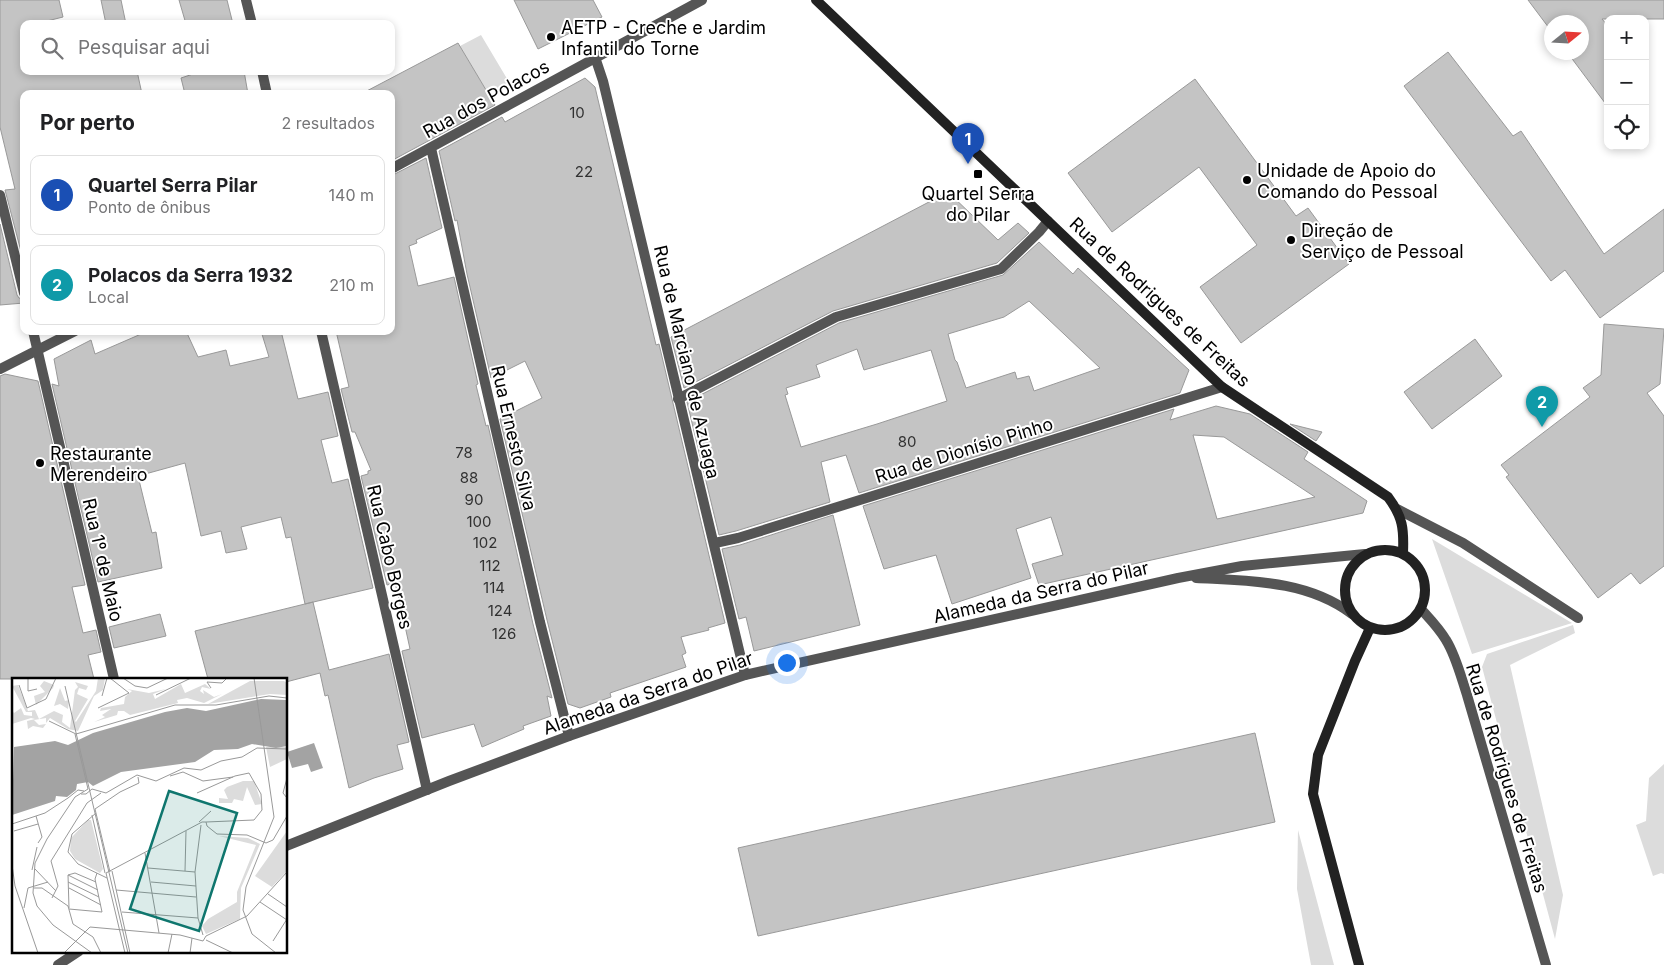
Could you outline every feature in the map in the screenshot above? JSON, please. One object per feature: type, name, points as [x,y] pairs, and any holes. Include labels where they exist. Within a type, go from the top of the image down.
[{"type":"main road","name":"Rua de Rodrigues de Freitas","points":[[816,0],[1222,386],[1388,497],[1398,510]]},
{"type":"main road","points":[[1398,510],[1404,532],[1403,553]]},
{"type":"main road","points":[[1378,550],[1403,553],[1421,571],[1425,584],[1425,597],[1421,609],[1414,619],[1405,626],[1394,630],[1382,631],[1370,628],[1352,614],[1346,602],[1344,588],[1347,575],[1355,563],[1365,554],[1378,550]]},
{"type":"main road","points":[[1359,965],[1313,794],[1318,754],[1370,628]]},
{"type":"street","points":[[246,0],[251,20]]},
{"type":"street","name":"Rua dos Polacos","points":[[395,167],[702,0]]},
{"type":"street","name":"Rua de Marciano de Azuaga","points":[[595,57],[603,81],[678,399],[715,543],[745,675]]},
{"type":"street","points":[[263,75],[266,90]]},
{"type":"street","name":"Rua Ernesto Silva","points":[[431,148],[540,622],[569,736]]},
{"type":"street","points":[[0,195],[20,277]]},
{"type":"street","name":"Rua de Rodrigues de Freitas","points":[[678,399],[836,317],[1001,269],[1048,221]]},
{"type":"street","name":"Rua 1º de Maio","points":[[34,335],[114,678]]},
{"type":"street","points":[[0,369],[68,335]]},
{"type":"street","name":"Rua Cabo Borges","points":[[322,335],[427,790]]},
{"type":"street","name":"Rua de Dionísio Pinho","points":[[715,543],[738,538],[1222,386]]},
{"type":"street","name":"Rua de Rodrigues de Freitas","points":[[1398,510],[1463,543],[1578,618]]},
{"type":"street","name":"Alameda da Serra do Pilar","points":[[288,845],[569,736],[745,675],[1178,578],[1242,566],[1365,554]]},
{"type":"street","name":"Alameda da Serra do Pilar","points":[[1178,578],[1259,582],[1302,589],[1332,601],[1352,614]]},
{"type":"street","name":"Rua de Rodrigues de Freitas","points":[[1421,609],[1437,626],[1454,656],[1546,965]]},
{"type":"street","points":[[58,965],[77,952]]},
{"type":"shaded area","points":[[481,35],[509,82],[488,93],[460,46]]},
{"type":"shaded area","points":[[1432,539],[1572,623],[1472,654]]},
{"type":"shaded area","points":[[1573,625],[1575,633],[1510,665],[1563,895],[1555,939],[1482,667],[1487,654]]},
{"type":"shaded area","points":[[314,743],[323,768],[311,772],[308,764],[292,768],[288,752]]},
{"type":"shaded area","points":[[1664,764],[1664,874],[1661,873],[1653,876],[1636,825],[1646,821],[1649,778]]},
{"type":"shaded area","points":[[1298,830],[1334,965],[1311,965],[1297,889]]},
{"type":"building","points":[[0,0],[59,0],[63,17],[51,20],[20,20],[20,75],[138,75],[141,90],[20,90],[20,248],[5,190],[15,189],[0,127]]},
{"type":"building","points":[[101,0],[121,0],[125,20],[105,20]]},
{"type":"building","points":[[179,0],[227,0],[232,20],[185,20]]},
{"type":"building","points":[[514,0],[593,0],[602,17],[538,49]]},
{"type":"building","points":[[1528,0],[1664,0],[1664,19],[1649,19],[1649,15],[1604,15],[1604,19],[1602,19],[1604,21],[1604,102],[1573,60],[1589,60],[1589,15],[1544,15],[1544,21]]},
{"type":"building","points":[[458,43],[495,105],[395,159],[395,90],[369,90]]},
{"type":"building","points":[[1448,52],[1513,136],[1521,131],[1604,254],[1664,209],[1664,271],[1600,318],[1565,270],[1551,281],[1404,86]]},
{"type":"building","points":[[190,75],[245,75],[247,90],[184,90],[181,78]]},
{"type":"building","points":[[585,78],[595,87],[656,345],[659,344],[725,623],[708,628],[709,630],[681,637],[686,653],[682,655],[686,667],[610,693],[611,697],[580,708],[568,704],[500,419],[542,398],[525,361],[491,378],[467,274],[457,220],[455,221],[439,151],[502,117],[505,122]]},
{"type":"building","points":[[1195,79],[1296,216],[1308,208],[1349,264],[1241,343],[1200,287],[1257,245],[1199,167],[1112,232],[1068,173]]},
{"type":"building","points":[[426,158],[442,228],[416,240],[417,243],[409,246],[418,286],[454,277],[478,384],[476,385],[486,426],[488,425],[533,624],[552,698],[547,696],[551,716],[523,726],[524,729],[482,747],[474,724],[422,738],[402,651],[410,649],[400,603],[395,583],[387,585],[361,476],[368,474],[368,471],[371,470],[355,432],[352,432],[341,389],[349,387],[337,335],[395,335],[395,174]]},
{"type":"building","points":[[948,192],[998,240],[1018,223],[1029,233],[997,263],[833,311],[684,388],[671,337]]},
{"type":"building","points":[[0,224],[20,303],[0,305]]},
{"type":"building","points":[[1039,242],[1073,274],[1078,268],[1189,370],[1180,393],[859,493],[846,455],[821,462],[830,502],[719,535],[687,402],[839,323],[1003,275]],"holes":[[[1029,301],[1100,368],[1034,391],[1029,376],[1017,379],[1015,372],[966,388],[955,360],[948,334],[1004,317]],[[857,349],[864,370],[931,350],[947,401],[801,447],[785,395],[788,394],[786,388],[820,377],[816,365]]]},
{"type":"building","points":[[1604,324],[1664,329],[1660,384],[1647,393],[1664,416],[1664,566],[1640,584],[1631,573],[1598,598],[1506,477],[1509,475],[1501,465],[1590,397],[1583,388],[1601,375]]},
{"type":"building","points":[[139,335],[188,335],[198,357],[226,350],[230,366],[269,357],[262,335],[282,335],[298,399],[328,392],[338,436],[321,440],[332,483],[348,479],[373,588],[305,604],[291,537],[286,538],[281,517],[241,527],[247,549],[226,553],[221,531],[201,536],[185,463],[138,476],[152,533],[156,532],[162,568],[98,582],[52,384],[59,386],[54,359],[91,340],[95,354]]},
{"type":"building","points":[[1475,339],[1502,376],[1432,429],[1404,392]]},
{"type":"building","points":[[5,374],[38,381],[85,585],[72,587],[83,633],[96,630],[101,652],[88,655],[94,678],[0,679],[0,376]]},
{"type":"building","points":[[1216,406],[1250,414],[1308,452],[1304,459],[1367,501],[1363,513],[1039,585],[1032,564],[1063,555],[1051,517],[1016,529],[1031,578],[952,604],[936,555],[884,569],[863,506],[1174,409],[1170,420]],"holes":[[[1193,435],[1224,437],[1315,497],[1217,519]]]},
{"type":"building","points":[[1290,424],[1322,432],[1316,441]]},
{"type":"building","points":[[833,515],[860,625],[754,651],[746,617],[739,619],[722,549]]},
{"type":"building","points":[[313,602],[329,670],[389,654],[409,742],[397,745],[403,769],[349,788],[328,695],[325,696],[320,673],[288,681],[288,678],[208,678],[195,631]]},
{"type":"building","points":[[160,614],[166,636],[114,648],[109,627]]},
{"type":"building","points":[[1255,733],[1275,822],[758,936],[738,848]]},
{"type":"place","name":"AETP - Creche e Jardim Infantil do Torne","points":[[551,37]]},
{"type":"place","name":"Quartel Serra Pilar","points":[[968,164]]},
{"type":"place","name":"Quartel Serra do Pilar","points":[[978,174]]},
{"type":"place","name":"Unidade de Apoio do Comando do Pessoal","points":[[1247,180]]},
{"type":"place","name":"Direção de Serviço de Pessoal","points":[[1291,240]]},
{"type":"place","name":"Polacos da Serra 1932","points":[[1542,427]]},
{"type":"place","name":"Restaurante Merendeiro","points":[[40,463]]}]
